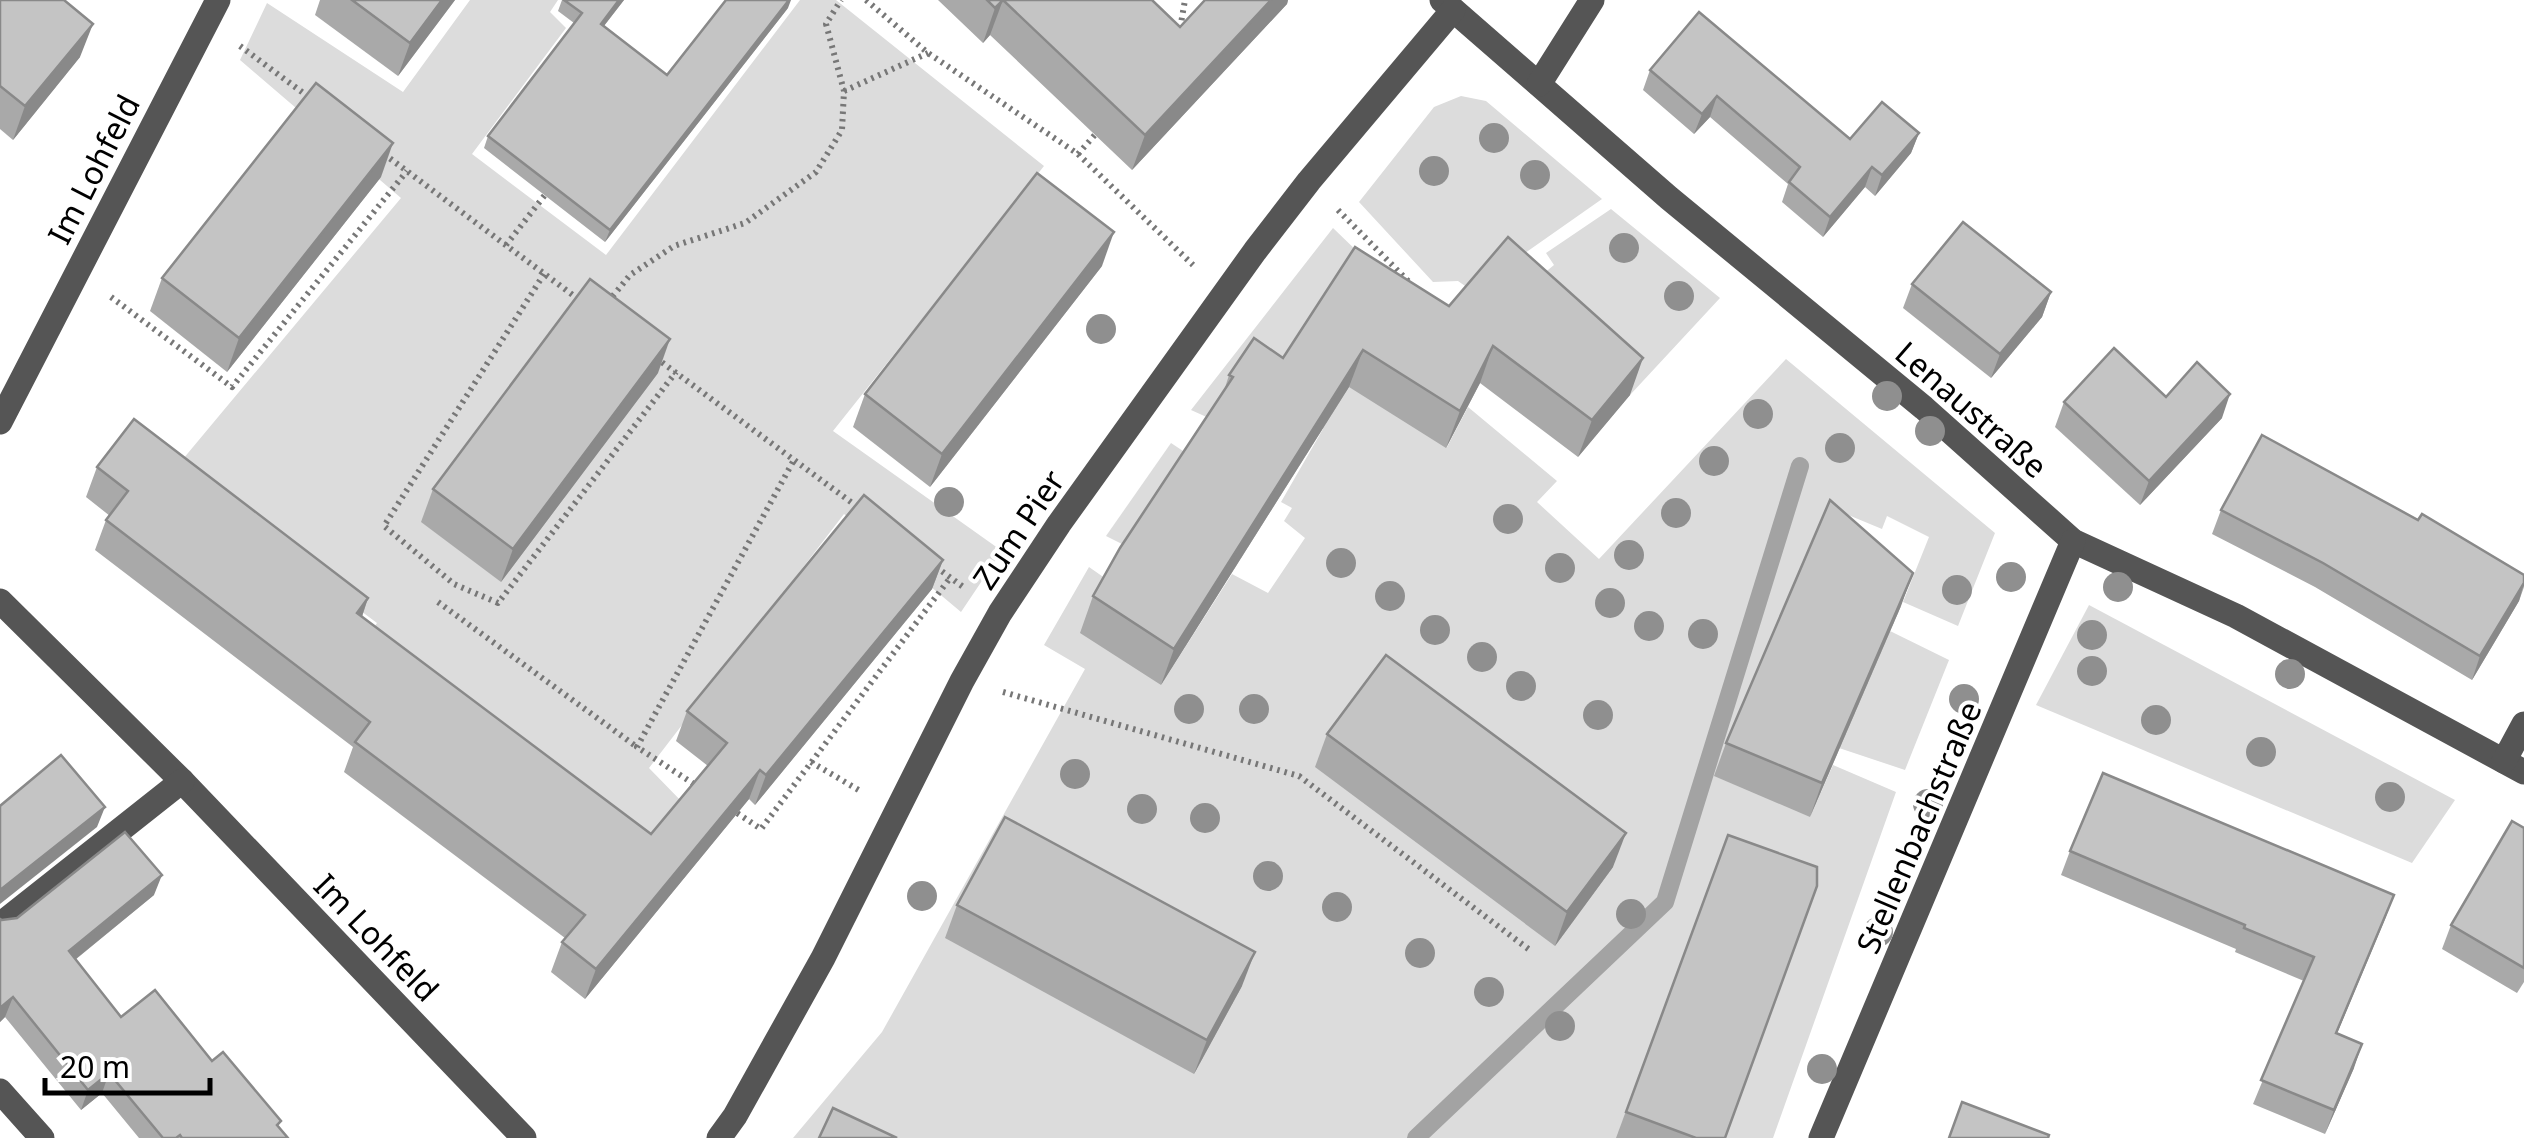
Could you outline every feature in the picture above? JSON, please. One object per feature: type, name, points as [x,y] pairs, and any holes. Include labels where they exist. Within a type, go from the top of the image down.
[{"type":"street","points":[[1539,84],[1592,0]]},
{"type":"street","name":"Lenaustraße","points":[[1448,5],[1669,198],[1924,408],[2074,541],[2236,616],[2514,766]]},
{"type":"street","name":"Zum Pier","points":[[719,1138],[823,958],[962,680],[1000,613],[1223,294],[1448,5]]},
{"type":"street","name":"Im Lohfeld","points":[[0,422],[212,10]]},
{"type":"street","name":"Stellenbachstraße","points":[[1821,1138],[2074,541]]},
{"type":"street","name":"Im Lohfeld","points":[[0,602],[182,781],[524,1138]]},
{"type":"street","points":[[2514,766],[2524,724]]},
{"type":"street","points":[[0,925],[182,781]]},
{"type":"street","points":[[0,1091],[42,1138]]},
{"type":"path","points":[[598,314],[630,275],[674,246],[745,223],[816,172],[842,130],[844,91],[826,24],[841,0]]},
{"type":"path","points":[[866,0],[928,53],[1078,154],[1223,294]]},
{"type":"path","points":[[1167,49],[1180,34],[1184,0]]},
{"type":"path","points":[[212,10],[314,101]]},
{"type":"path","points":[[844,91],[928,53]]},
{"type":"path","points":[[1078,154],[1104,124]]},
{"type":"path","points":[[376,148],[584,304]]},
{"type":"path","points":[[77,272],[232,387],[407,171]]},
{"type":"path","points":[[506,245],[556,181]]},
{"type":"path","points":[[1309,181],[1412,286]]},
{"type":"path","points":[[544,274],[384,526],[454,584],[498,603],[676,372]]},
{"type":"path","points":[[644,349],[872,518]]},
{"type":"path","points":[[637,747],[795,458]]},
{"type":"path","points":[[935,566],[1000,613]]},
{"type":"path","points":[[730,808],[761,829],[950,578]]},
{"type":"path","points":[[438,602],[637,747],[714,798]]},
{"type":"path","points":[[962,680],[1299,776],[1531,951]]},
{"type":"path","points":[[811,762],[895,812]]},
{"type":"shaded area","points":[[470,0],[558,0],[550,12],[566,28],[472,154],[606,255],[800,0],[836,0],[1044,166],[833,431],[1002,551],[961,612],[844,514],[649,768],[686,806],[641,863],[368,636],[377,623],[173,471],[401,198],[240,60],[267,3],[403,92]]},
{"type":"shaded area","points":[[1461,96],[1486,101],[1602,199],[1495,274],[1468,288],[1458,281],[1433,282],[1359,202],[1434,107]]},
{"type":"shaded area","points":[[1611,209],[1720,298],[1630,395],[1519,294],[1554,265],[1546,253]]},
{"type":"shaded area","points":[[1333,228],[1361,255],[1447,447],[1468,407],[1557,481],[1537,502],[1599,559],[1786,359],[1995,533],[1958,626],[1903,602],[1929,537],[1887,516],[1882,529],[1829,507],[1810,817],[1833,765],[1896,792],[1773,1138],[793,1138],[882,1032],[1085,669],[1044,645],[1089,567],[1109,581],[1161,685],[1232,574],[1268,593],[1305,538],[1284,521],[1292,508],[1281,502],[1323,429],[1241,376],[1211,419],[1191,410]]},
{"type":"shaded area","points":[[1171,443],[1189,455],[1126,546],[1106,536]]},
{"type":"shaded area","points":[[2089,605],[2455,800],[2412,863],[2036,705]]},
{"type":"shaded area","points":[[1890,631],[1949,660],[1905,770],[1839,748]]},
{"type":"building","points":[[0,0],[64,0],[93,24],[25,106],[0,86]]},
{"type":"building","points":[[352,0],[442,0],[410,43]]},
{"type":"building","points":[[564,0],[619,0],[601,24],[667,75],[726,0],[789,0],[610,230],[488,136],[582,13]]},
{"type":"building","points":[[987,0],[1003,0],[995,8]]},
{"type":"building","points":[[1003,0],[1152,0],[1180,27],[1205,0],[1271,0],[1145,135]]},
{"type":"building","points":[[1699,12],[1850,139],[1882,102],[1919,133],[1882,175],[1872,167],[1830,217],[1789,182],[1800,167],[1717,96],[1702,114],[1650,70]]},
{"type":"building","points":[[316,83],[393,143],[239,338],[162,278]]},
{"type":"building","points":[[1037,173],[1114,232],[942,454],[865,394]]},
{"type":"building","points":[[1963,222],[2051,292],[2000,354],[1912,284]]},
{"type":"building","points":[[1508,237],[1643,358],[1592,420],[1493,346],[1460,411],[1363,350],[1174,649],[1093,596],[1254,338],[1283,358],[1355,247],[1449,306]]},
{"type":"building","points":[[590,279],[670,339],[513,549],[433,489]]},
{"type":"building","points":[[2114,348],[2166,397],[2197,362],[2230,394],[2149,481],[2064,402]]},
{"type":"building","points":[[134,419],[368,598],[357,613],[651,834],[727,743],[687,711],[864,495],[943,560],[766,775],[760,770],[596,969],[562,942],[585,915],[355,742],[370,722],[106,520],[128,491],[97,467]]},
{"type":"building","points":[[2262,435],[2418,520],[2422,514],[2524,575],[2524,583],[2480,656],[2323,563],[2221,510]]},
{"type":"building","points":[[1830,500],[1913,573],[1822,783],[1726,743]]},
{"type":"building","points":[[1386,655],[1626,833],[1567,912],[1327,734]]},
{"type":"building","points":[[61,755],[105,807],[0,890],[0,806]]},
{"type":"building","points":[[2103,773],[2394,895],[2336,1033],[2362,1044],[2334,1110],[2261,1080],[2314,957],[2070,851]]},
{"type":"building","points":[[1005,817],[1255,952],[1207,1040],[957,905]]},
{"type":"building","points":[[2512,821],[2524,828],[2524,968],[2451,925]]},
{"type":"building","points":[[125,832],[162,875],[69,951],[121,1017],[155,990],[212,1061],[223,1052],[281,1121],[277,1125],[288,1138],[163,1138],[109,1073],[88,1090],[13,997],[0,1008],[0,919],[17,918]]},
{"type":"building","points":[[1728,835],[1817,867],[1817,886],[1725,1138],[1696,1138],[1626,1112]]},
{"type":"building","points":[[1962,1102],[2049,1135],[2048,1138],[1949,1138]]},
{"type":"building","points":[[833,1108],[897,1138],[819,1138]]},
{"type":"waterway","points":[[1416,1138],[1665,902],[1800,466]]}]
